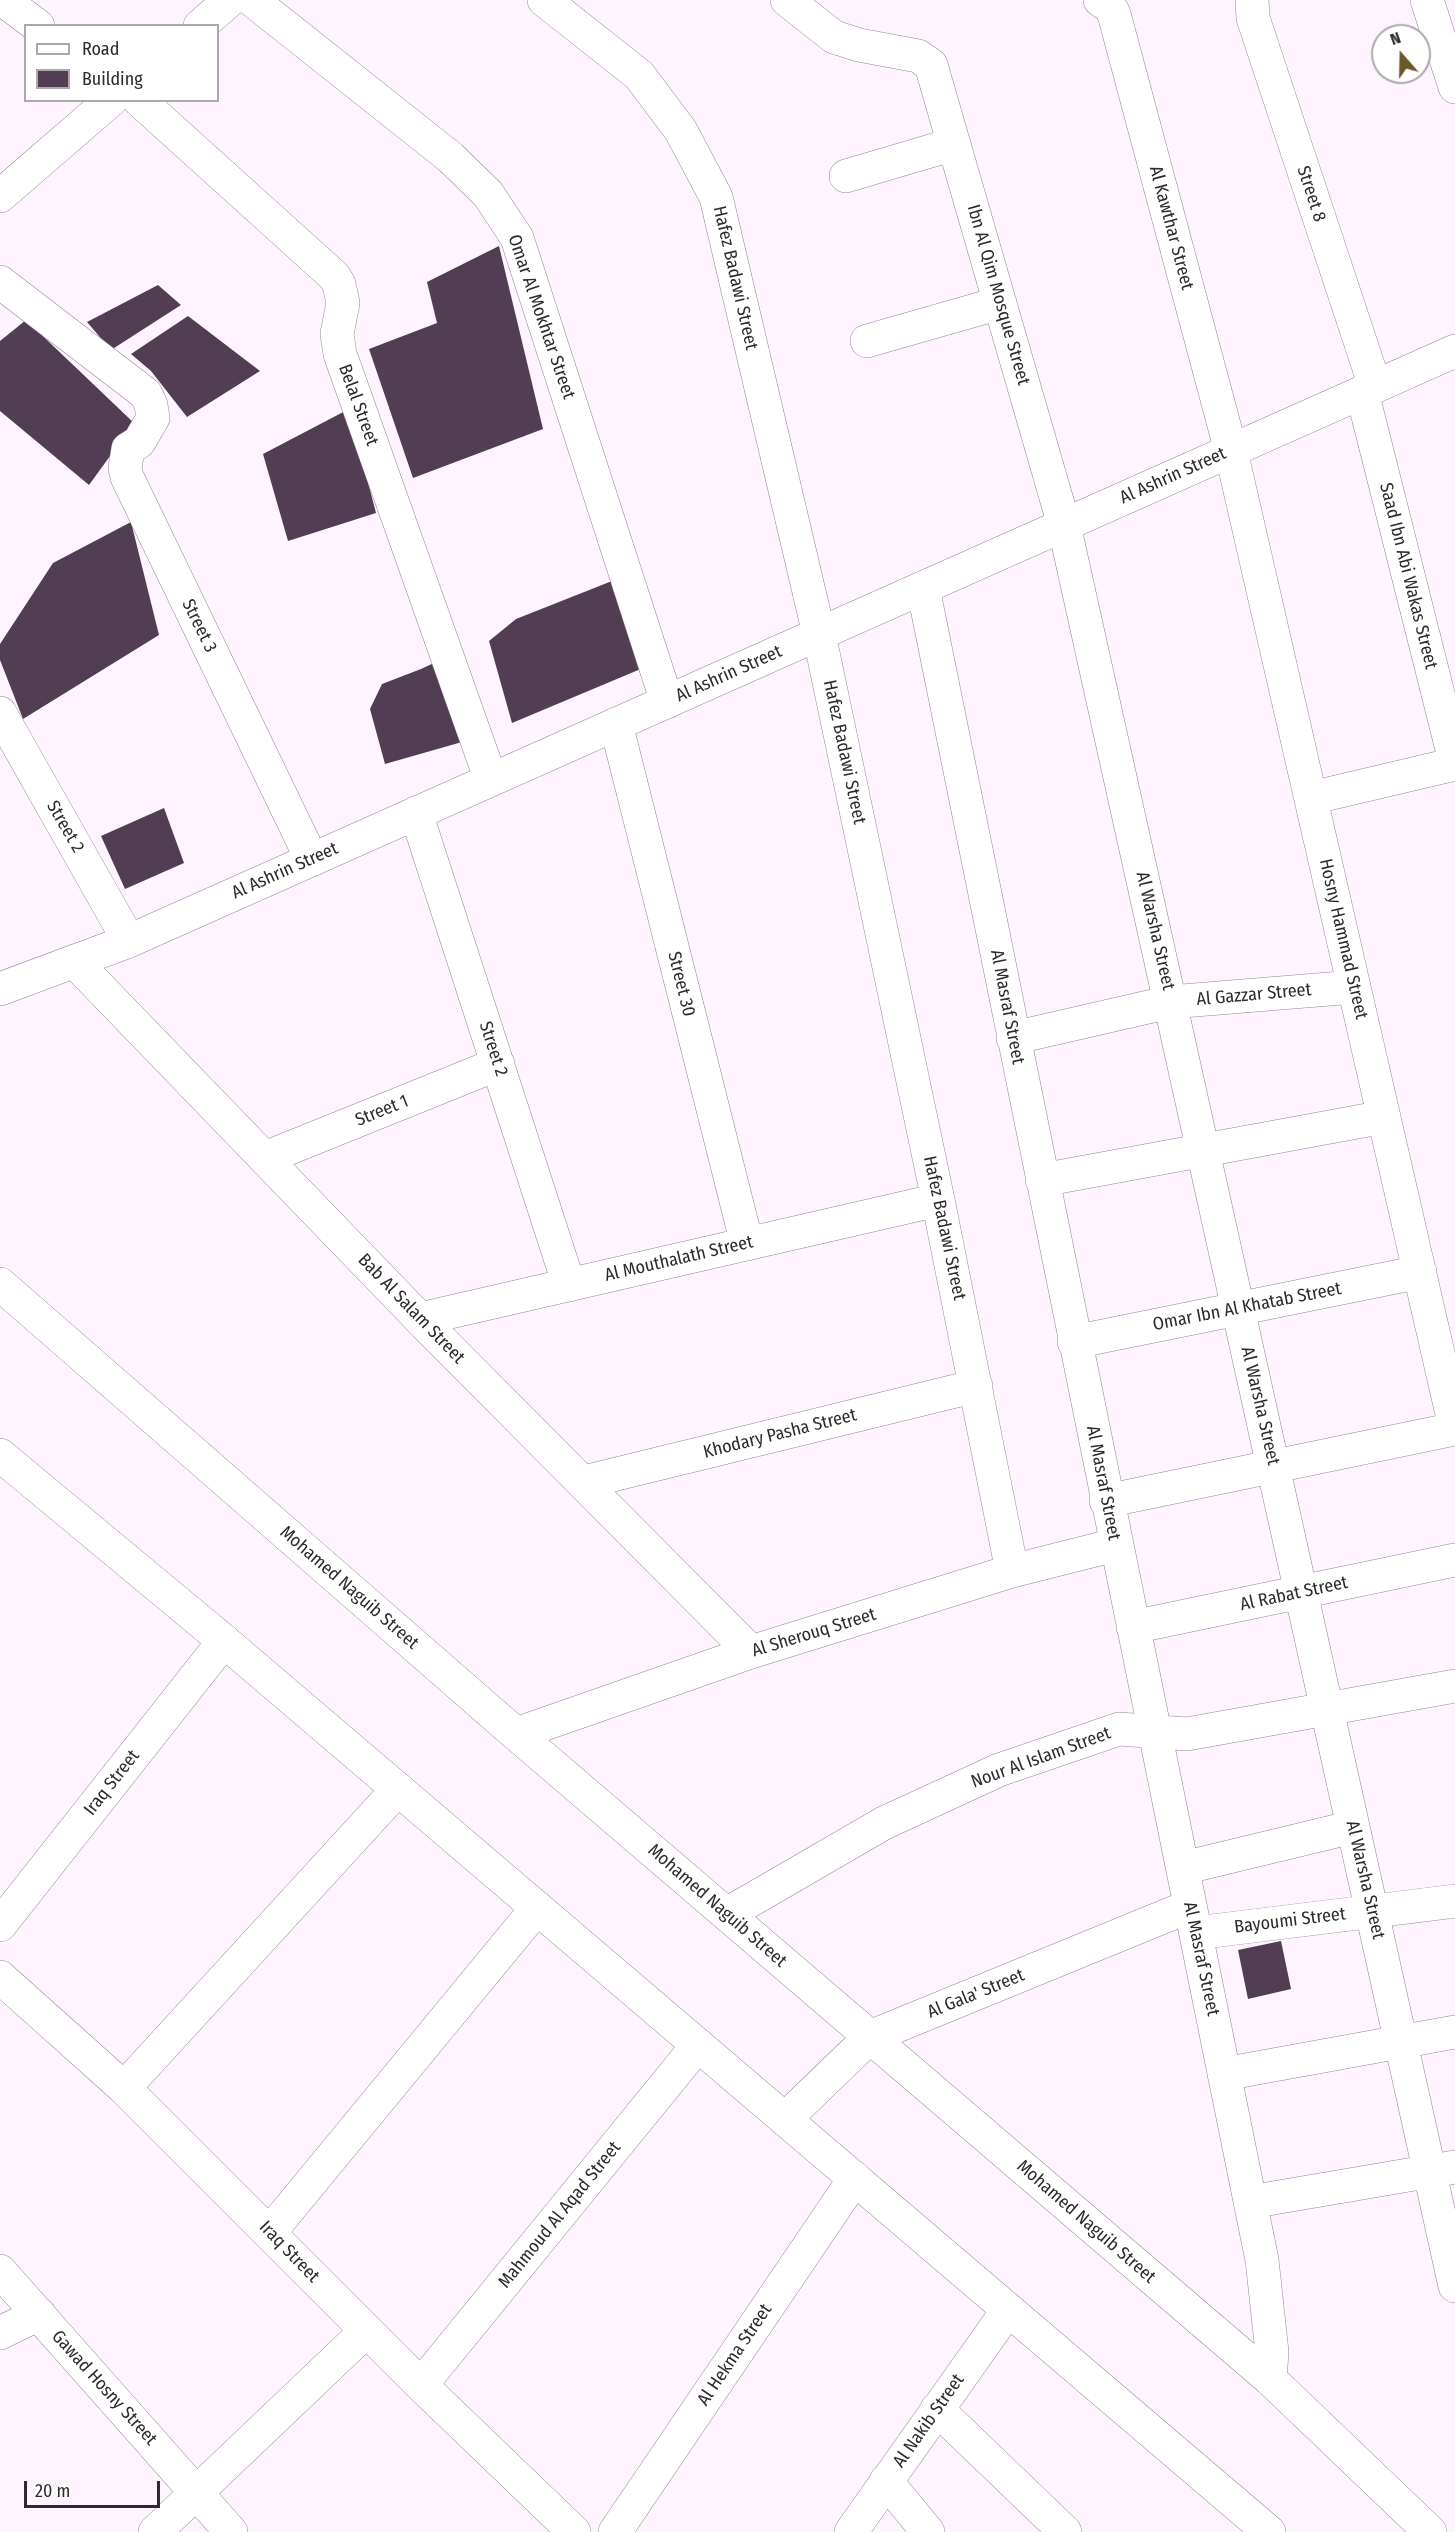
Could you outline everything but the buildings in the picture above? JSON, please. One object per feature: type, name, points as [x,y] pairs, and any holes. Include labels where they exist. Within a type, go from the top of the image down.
[{"type":"street","points":[[3,0],[35,24]]},
{"type":"street","points":[[202,24],[231,0]]},
{"type":"street","name":"Omar Al Mokhtar Street","points":[[252,0],[450,157],[488,194],[517,238],[667,702]]},
{"type":"street","name":"Hafez Badawi Street","points":[[544,0],[639,75],[681,131],[716,197],[819,634],[938,1200],[1012,1571]]},
{"type":"street","name":"Ibn Al Qim Mosque Street","points":[[787,0],[834,37],[859,45],[918,56],[931,65],[1064,525]]},
{"type":"street","name":"Street 8","points":[[1252,0],[1253,18],[1368,389]]},
{"type":"street","points":[[1427,0],[1455,84]]},
{"type":"street","name":"Al Kawthar Street","points":[[1105,3],[1114,14],[1231,451]]},
{"type":"street","points":[[0,196],[109,102]]},
{"type":"street","name":"Belal Street","points":[[141,102],[334,276],[339,284],[343,303],[337,334],[340,354],[491,780]]},
{"type":"street","points":[[846,176],[954,144]]},
{"type":"street","name":"Street 3","points":[[0,282],[146,394],[153,418],[139,442],[128,449],[125,458],[127,477],[312,860]]},
{"type":"street","points":[[867,341],[1000,303]]},
{"type":"street","name":"Al Ashrin Street","points":[[0,989],[129,940],[312,860],[1455,351]]},
{"type":"street","name":"Saad Ibn Abi Wakas Street","points":[[1368,389],[1455,763]]},
{"type":"street","name":"Hosny Hammad Street","points":[[1231,451],[1455,1428]]},
{"type":"street","name":"Al Warsha Street","points":[[1064,525],[1401,2042],[1442,2169],[1455,2286]]},
{"type":"street","name":"Al Masraf Street","points":[[922,588],[1262,2260],[1271,2341],[1270,2379]]},
{"type":"street","name":"Street 2","points":[[0,713],[129,940]]},
{"type":"street","name":"Street 30","points":[[615,724],[747,1244]]},
{"type":"street","points":[[1311,798],[1455,763]]},
{"type":"street","name":"Street 2","points":[[416,813],[569,1285]]},
{"type":"street","name":"Bab Al Salam Street","points":[[75,962],[420,1319],[751,1652]]},
{"type":"street","name":"Al Gazzar Street","points":[[1013,1038],[1170,1002],[1354,987]]},
{"type":"street","name":"Street 1","points":[[265,1158],[498,1064]]},
{"type":"street","points":[[1042,1180],[1384,1117]]},
{"type":"street","name":"Al Mouthalath Street","points":[[420,1319],[938,1200]]},
{"type":"street","name":"Omar Ibn Al Khatab Street","points":[[1074,1342],[1420,1272]]},
{"type":"street","name":"Mohamed Naguib Street","points":[[0,1284],[516,1734],[1270,2379],[1430,2532]]},
{"type":"street","name":"Khodary Pasha Street","points":[[584,1482],[976,1386]]},
{"type":"street","points":[[1106,1501],[1455,1428]]},
{"type":"street","points":[[0,1455],[224,1641],[1269,2532]]},
{"type":"street","name":"Al Sherouq Street","points":[[516,1734],[751,1652],[1012,1571],[1115,1545]]},
{"type":"street","name":"Al Rabat Street","points":[[1133,1627],[1455,1560]]},
{"type":"street","name":"Iraq Street","points":[[0,1925],[224,1641]]},
{"type":"street","name":"Nour Al Islam Street","points":[[727,1914],[884,1822],[999,1770],[1119,1729],[1187,1734],[1455,1686]]},
{"type":"street","points":[[124,2088],[398,1789]]},
{"type":"street","points":[[1183,1868],[1353,1827]]},
{"type":"street","name":"Bayoumi Street","points":[[1193,1919],[1372,1911],[1455,1901]]},
{"type":"street","points":[[270,2232],[537,1908]]},
{"type":"street","name":"Al Gala' Street","points":[[785,2119],[870,2037],[1193,1919]]},
{"type":"street","name":"Iraq Street","points":[[0,1977],[124,2088],[270,2232],[366,2331],[572,2531]]},
{"type":"street","points":[[1224,2074],[1455,2032]]},
{"type":"street","name":"Mahmoud Al Aqad Street","points":[[421,2385],[698,2045]]},
{"type":"street","points":[[1250,2202],[1442,2169]]},
{"type":"street","name":"Al Hekma Street","points":[[615,2532],[855,2178]]},
{"type":"street","name":"Gawad Hosny Street","points":[[0,2271],[231,2532]]},
{"type":"street","name":"Al Nakib Street","points":[[851,2532],[1008,2310]]},
{"type":"street","points":[[0,2333],[39,2314]]},
{"type":"street","points":[[155,2532],[366,2331]]},
{"type":"street","points":[[937,2409],[1065,2532]]},
{"type":"street","points":[[886,2481],[928,2532]]}]
